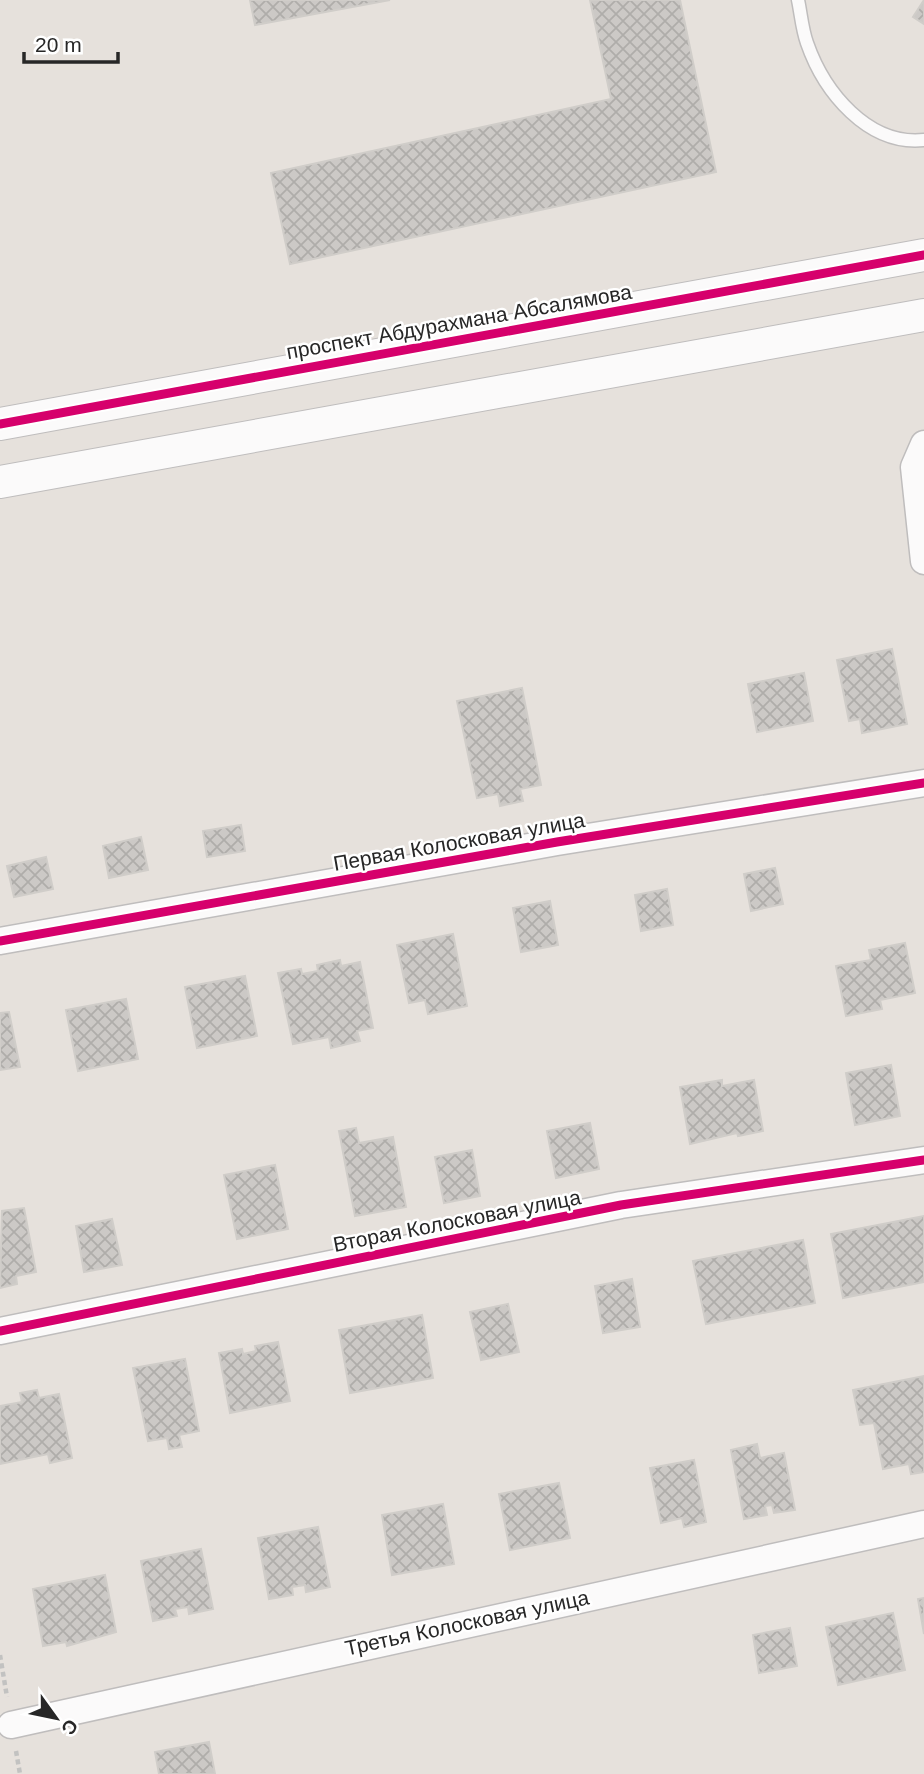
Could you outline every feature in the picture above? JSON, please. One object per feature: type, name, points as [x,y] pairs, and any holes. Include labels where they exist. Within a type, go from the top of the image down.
[{"type":"street","name":"проспект Абдурахмана Абсалямова","points":[[0,424],[924,255]]},
{"type":"street","points":[[0,482],[924,315]]},
{"type":"street","points":[[924,444],[914,467],[924,561]]},
{"type":"street","name":"Первая Колосковая улица","points":[[0,941],[558,842],[924,783]]},
{"type":"street","name":"Вторая Колосковая улица","points":[[0,1331],[621,1205],[924,1160]]},
{"type":"street","name":"Третья Колосковая улица","points":[[11,1725],[924,1524]]},
{"type":"lane","points":[[798,0],[807,44],[838,100],[882,136],[907,141],[924,139]]},
{"type":"building","points":[[250,0],[390,0],[255,25]]},
{"type":"building","points":[[590,0],[680,0],[716,172],[290,264],[271,173],[611,99]]},
{"type":"building","points":[[924,0],[924,24],[913,17]]},
{"type":"building","points":[[892,649],[907,724],[862,733],[860,719],[849,721],[837,660]]},
{"type":"building","points":[[804,673],[813,721],[757,732],[748,684]]},
{"type":"building","points":[[522,688],[541,785],[520,789],[523,801],[500,806],[498,794],[477,798],[457,701]]},
{"type":"building","points":[[241,825],[245,851],[207,857],[203,831]]},
{"type":"building","points":[[141,837],[148,870],[109,878],[103,846]]},
{"type":"building","points":[[46,857],[53,889],[14,897],[7,866]]},
{"type":"building","points":[[775,868],[783,904],[751,911],[744,874]]},
{"type":"building","points":[[667,889],[673,925],[641,931],[635,895]]},
{"type":"building","points":[[550,901],[558,945],[521,952],[513,908]]},
{"type":"building","points":[[453,934],[467,1006],[428,1014],[425,1000],[409,1003],[397,945]]},
{"type":"building","points":[[905,943],[915,993],[880,1000],[882,1009],[846,1016],[836,966],[871,960],[869,950]]},
{"type":"building","points":[[340,960],[341,966],[360,962],[373,1028],[357,1031],[360,1041],[331,1048],[329,1037],[293,1044],[278,973],[301,969],[302,974],[318,971],[317,965]]},
{"type":"building","points":[[245,976],[257,1036],[197,1048],[185,987]]},
{"type":"building","points":[[126,999],[138,1059],[78,1071],[66,1010]]},
{"type":"building","points":[[9,1012],[20,1067],[0,1070],[0,1013]]},
{"type":"building","points":[[891,1065],[900,1116],[855,1125],[846,1073]]},
{"type":"building","points":[[722,1080],[722,1086],[754,1080],[763,1131],[738,1136],[737,1133],[690,1144],[680,1087]]},
{"type":"building","points":[[590,1123],[599,1169],[556,1178],[547,1131]]},
{"type":"building","points":[[356,1128],[359,1143],[393,1137],[406,1207],[355,1216],[339,1131]]},
{"type":"building","points":[[472,1150],[480,1196],[444,1203],[435,1157]]},
{"type":"building","points":[[275,1165],[288,1229],[237,1239],[224,1175]]},
{"type":"building","points":[[24,1208],[36,1272],[16,1276],[17,1284],[0,1288],[2,1211]]},
{"type":"building","points":[[924,1216],[924,1282],[843,1298],[831,1234]]},
{"type":"building","points":[[112,1219],[122,1265],[84,1272],[76,1226]]},
{"type":"building","points":[[803,1240],[815,1303],[706,1324],[693,1261]]},
{"type":"building","points":[[632,1279],[640,1327],[603,1333],[595,1286]]},
{"type":"building","points":[[508,1304],[519,1352],[481,1360],[470,1312]]},
{"type":"building","points":[[422,1315],[433,1378],[350,1393],[339,1330]]},
{"type":"building","points":[[278,1342],[290,1401],[230,1413],[219,1353],[242,1349],[243,1354],[256,1351],[255,1346]]},
{"type":"building","points":[[185,1359],[199,1431],[179,1435],[182,1447],[169,1449],[167,1438],[148,1441],[133,1368]]},
{"type":"building","points":[[924,1376],[924,1472],[911,1474],[909,1464],[883,1469],[874,1423],[860,1425],[853,1390]]},
{"type":"building","points":[[37,1390],[39,1398],[59,1394],[72,1458],[50,1463],[48,1454],[0,1464],[0,1406],[22,1402],[20,1393]]},
{"type":"building","points":[[757,1444],[760,1458],[784,1453],[795,1510],[774,1513],[772,1505],[765,1506],[767,1515],[744,1519],[731,1450]]},
{"type":"building","points":[[694,1460],[706,1522],[684,1527],[682,1518],[661,1523],[650,1468]]},
{"type":"building","points":[[559,1483],[570,1538],[510,1550],[499,1494]]},
{"type":"building","points":[[443,1504],[454,1564],[392,1575],[382,1515]]},
{"type":"building","points":[[318,1527],[330,1587],[306,1592],[305,1585],[292,1587],[293,1595],[269,1599],[258,1538]]},
{"type":"building","points":[[201,1549],[213,1609],[189,1614],[188,1607],[175,1609],[177,1616],[153,1621],[141,1561]]},
{"type":"building","points":[[105,1575],[116,1632],[67,1646],[66,1642],[43,1646],[33,1589]]},
{"type":"building","points":[[924,1598],[924,1634],[918,1599]]},
{"type":"building","points":[[893,1613],[905,1670],[838,1685],[826,1627]]},
{"type":"building","points":[[790,1628],[797,1666],[759,1673],[753,1635]]},
{"type":"building","points":[[209,1742],[215,1774],[159,1774],[155,1752]]},
{"type":"cycle path","points":[[0,424],[924,255]]},
{"type":"cycle path","points":[[0,941],[557,842],[924,783]]},
{"type":"cycle path","points":[[0,1331],[621,1205],[924,1160]]}]
